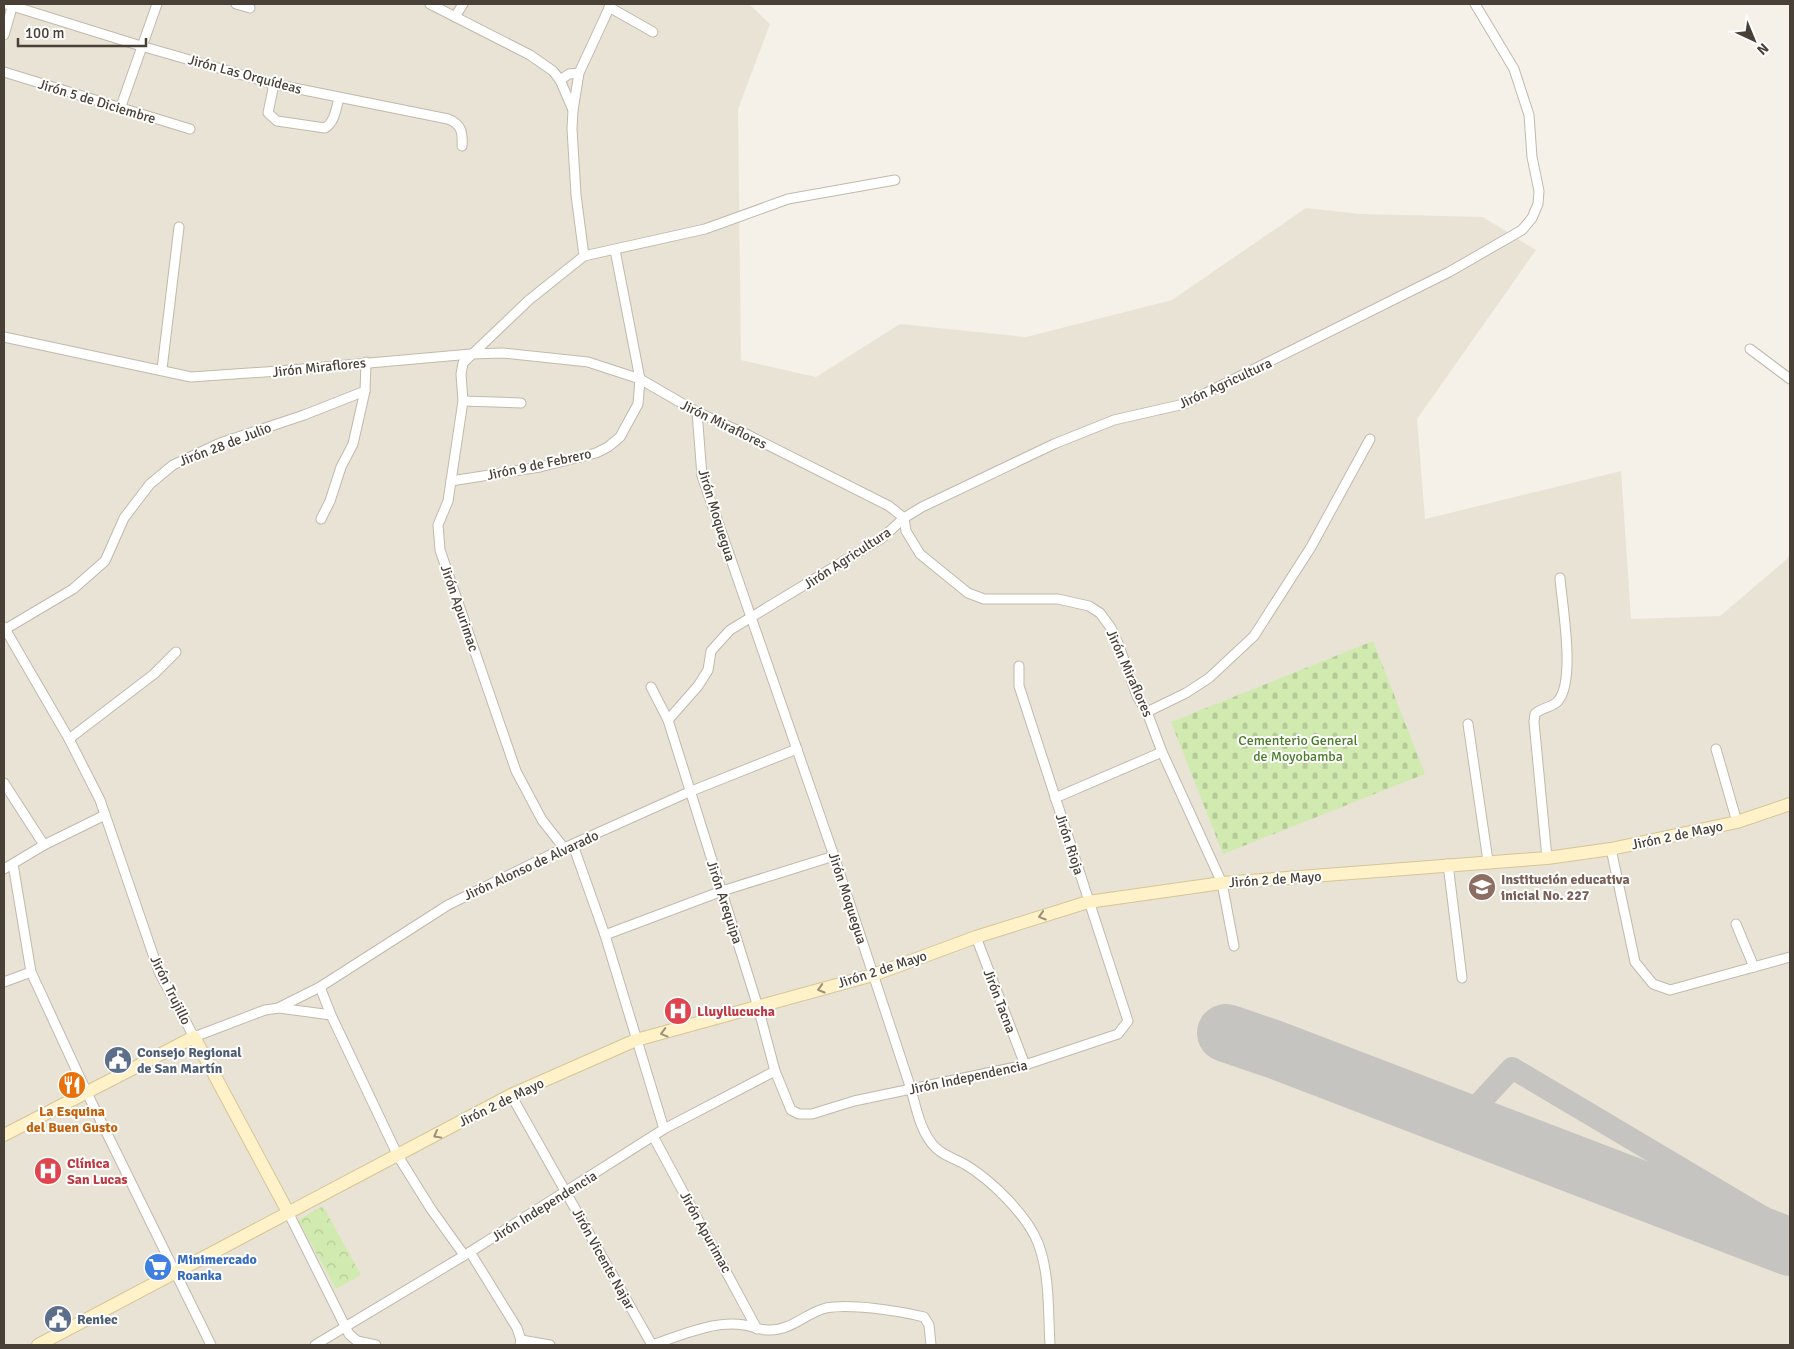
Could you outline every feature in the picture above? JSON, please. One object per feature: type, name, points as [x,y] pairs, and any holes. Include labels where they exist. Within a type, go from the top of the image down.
[{"type":"main road","name":"Jirón 2 de Mayo","points":[[38,1345],[511,1095],[636,1040],[872,974],[976,937],[1088,902],[1222,882],[1547,858],[1611,849],[1737,822],[1790,804]]},
{"type":"main road","name":"Jirón Alonso de Alvarado","points":[[4,1135],[194,1037]]},
{"type":"main road","name":"Jirón Trujillo","points":[[194,1037],[288,1212]]},
{"type":"street","points":[[4,35],[10,4]]},
{"type":"street","name":"Jirón Las Orquídeas","points":[[10,4],[141,46],[274,84],[452,121],[461,129],[462,146]]},
{"type":"street","points":[[120,109],[157,4]]},
{"type":"street","points":[[236,4],[250,8]]},
{"type":"street","points":[[430,4],[530,55],[553,70],[560,80],[573,110]]},
{"type":"street","points":[[455,17],[463,4]]},
{"type":"street","name":"Jirón Agricultura","points":[[668,720],[698,686],[708,670],[711,651],[730,630],[882,538],[904,518],[942,497],[1054,444],[1114,420],[1184,404],[1449,272],[1522,230],[1532,218],[1538,204],[1539,191],[1532,157],[1529,115],[1514,69],[1475,4]]},
{"type":"street","points":[[652,32],[610,5],[579,74],[572,129],[576,196],[584,256],[705,228],[788,199],[895,180]]},
{"type":"street","name":"Jirón 5 de Diciembre","points":[[4,72],[190,129]]},
{"type":"street","points":[[560,80],[569,74],[579,74]]},
{"type":"street","points":[[274,84],[268,114],[277,121],[325,128],[333,120],[339,98]]},
{"type":"street","points":[[162,369],[179,227]]},
{"type":"street","name":"Jirón 9 de Febrero","points":[[451,481],[540,467],[596,453],[608,447],[620,437],[638,404],[640,379],[615,250]]},
{"type":"street","name":"Jirón Apurimac","points":[[584,256],[529,300],[464,363],[461,374],[463,401],[448,502],[438,525],[440,550],[516,771],[542,820],[569,846],[605,935],[664,1129]]},
{"type":"street","name":"Jirón Miraflores","points":[[4,337],[191,376],[503,353],[588,362],[640,379],[697,412],[889,506],[904,518],[906,531],[920,554],[968,594],[984,599],[1058,599],[1089,606],[1100,613],[1111,628],[1137,696],[1147,712],[1162,752],[1222,882],[1234,946]]},
{"type":"street","points":[[1750,349],[1790,379]]},
{"type":"street","points":[[321,519],[330,502],[341,467],[353,444],[365,392],[366,362]]},
{"type":"street","name":"Jirón 28 de Julio","points":[[4,629],[73,589],[105,561],[124,518],[150,484],[173,464],[220,443],[365,392]]},
{"type":"street","points":[[463,401],[521,403]]},
{"type":"street","name":"Jirón Moquegua","points":[[697,412],[702,476],[834,856],[911,1089],[918,1117],[935,1148],[966,1165],[994,1187],[1026,1222],[1038,1243],[1046,1278],[1050,1345]]},
{"type":"street","points":[[1147,712],[1186,693],[1210,678],[1254,636],[1311,547],[1370,439]]},
{"type":"street","points":[[1547,858],[1534,722],[1535,714],[1539,710],[1558,701],[1563,692],[1568,669],[1560,578]]},
{"type":"street","name":"Jirón Trujillo","points":[[4,629],[69,740],[100,800],[159,972],[194,1037]]},
{"type":"street","points":[[69,740],[154,674],[176,652]]},
{"type":"street","name":"Jirón Rioja","points":[[1019,666],[1019,686],[1128,1021]]},
{"type":"street","name":"Jirón Arequipa","points":[[651,687],[668,720],[689,792],[758,1007],[775,1071],[791,1110],[799,1114]]},
{"type":"street","points":[[1468,724],[1488,861]]},
{"type":"street","name":"Jirón Alonso de Alvarado","points":[[194,1037],[242,1017],[278,1008],[320,987],[448,905],[569,846],[689,792],[797,749]]},
{"type":"street","points":[[1716,749],[1737,822]]},
{"type":"street","points":[[1055,798],[1162,752]]},
{"type":"street","points":[[4,783],[44,845]]},
{"type":"street","points":[[4,869],[44,845],[105,815]]},
{"type":"street","points":[[1611,849],[1635,962],[1653,984],[1670,990],[1790,957]]},
{"type":"street","points":[[605,935],[722,891],[834,856]]},
{"type":"street","points":[[13,864],[31,972],[87,1093],[211,1345]]},
{"type":"street","points":[[1448,864],[1462,978]]},
{"type":"street","points":[[1736,924],[1754,967]]},
{"type":"street","name":"Jirón Tacna","points":[[976,937],[1025,1065]]},
{"type":"street","points":[[4,982],[31,972]]},
{"type":"street","points":[[320,987],[331,1015],[398,1156],[431,1209],[467,1254],[517,1328],[521,1343],[550,1345]]},
{"type":"street","name":"Jirón Alonso de Alvarado","points":[[278,1008],[331,1015]]},
{"type":"street","name":"Jirón Independencia","points":[[799,1114],[812,1114],[854,1101],[1025,1065],[1118,1034],[1128,1021]]},
{"type":"street","name":"Jirón Independencia","points":[[315,1345],[467,1254],[664,1129],[775,1071]]},
{"type":"street","name":"Jirón Vicente Najar","points":[[511,1095],[652,1345]]},
{"type":"street","name":"Jirón Apurimac","points":[[653,1136],[757,1329]]},
{"type":"street","name":"Jirón Trujillo","points":[[288,1212],[349,1334],[357,1340],[376,1345]]},
{"type":"street","points":[[652,1345],[682,1334],[726,1325],[744,1325],[770,1330],[793,1326],[826,1308],[867,1308],[924,1317],[929,1325],[932,1345]]},
{"type":"shaded area","points":[[4,4],[749,4],[770,24],[738,109],[741,360],[816,377],[900,324],[1026,337],[1172,300],[1306,208],[1360,214],[1483,217],[1536,250],[1417,419],[1425,519],[1621,471],[1631,619],[1720,616],[1787,559],[1790,553],[1790,1345],[4,1345]]},
{"type":"green space","name":"Cementerio General de Moyobamba","points":[[1373,641],[1425,774],[1223,854],[1171,722]]},
{"type":"green space","points":[[323,1206],[361,1275],[336,1289],[298,1220]]},
{"type":"taxiway","points":[[1462,1122],[1512,1068],[1790,1233]]},
{"type":"runway","points":[[1226,1033],[1276,1050],[1790,1247]]},
{"type":"place","name":"Institución educativa inicial No. 227","points":[[1482,887]]},
{"type":"place","name":"Lluyllucucha","points":[[678,1011]]},
{"type":"place","name":"Consejo Regional de San Martín","points":[[118,1060]]},
{"type":"place","name":"La Esquina del Buen Gusto","points":[[72,1085]]},
{"type":"place","name":"Clínica San Lucas","points":[[48,1171]]},
{"type":"place","name":"Minimercado Roanka","points":[[158,1267]]},
{"type":"place","name":"Reniec","points":[[58,1319]]}]
